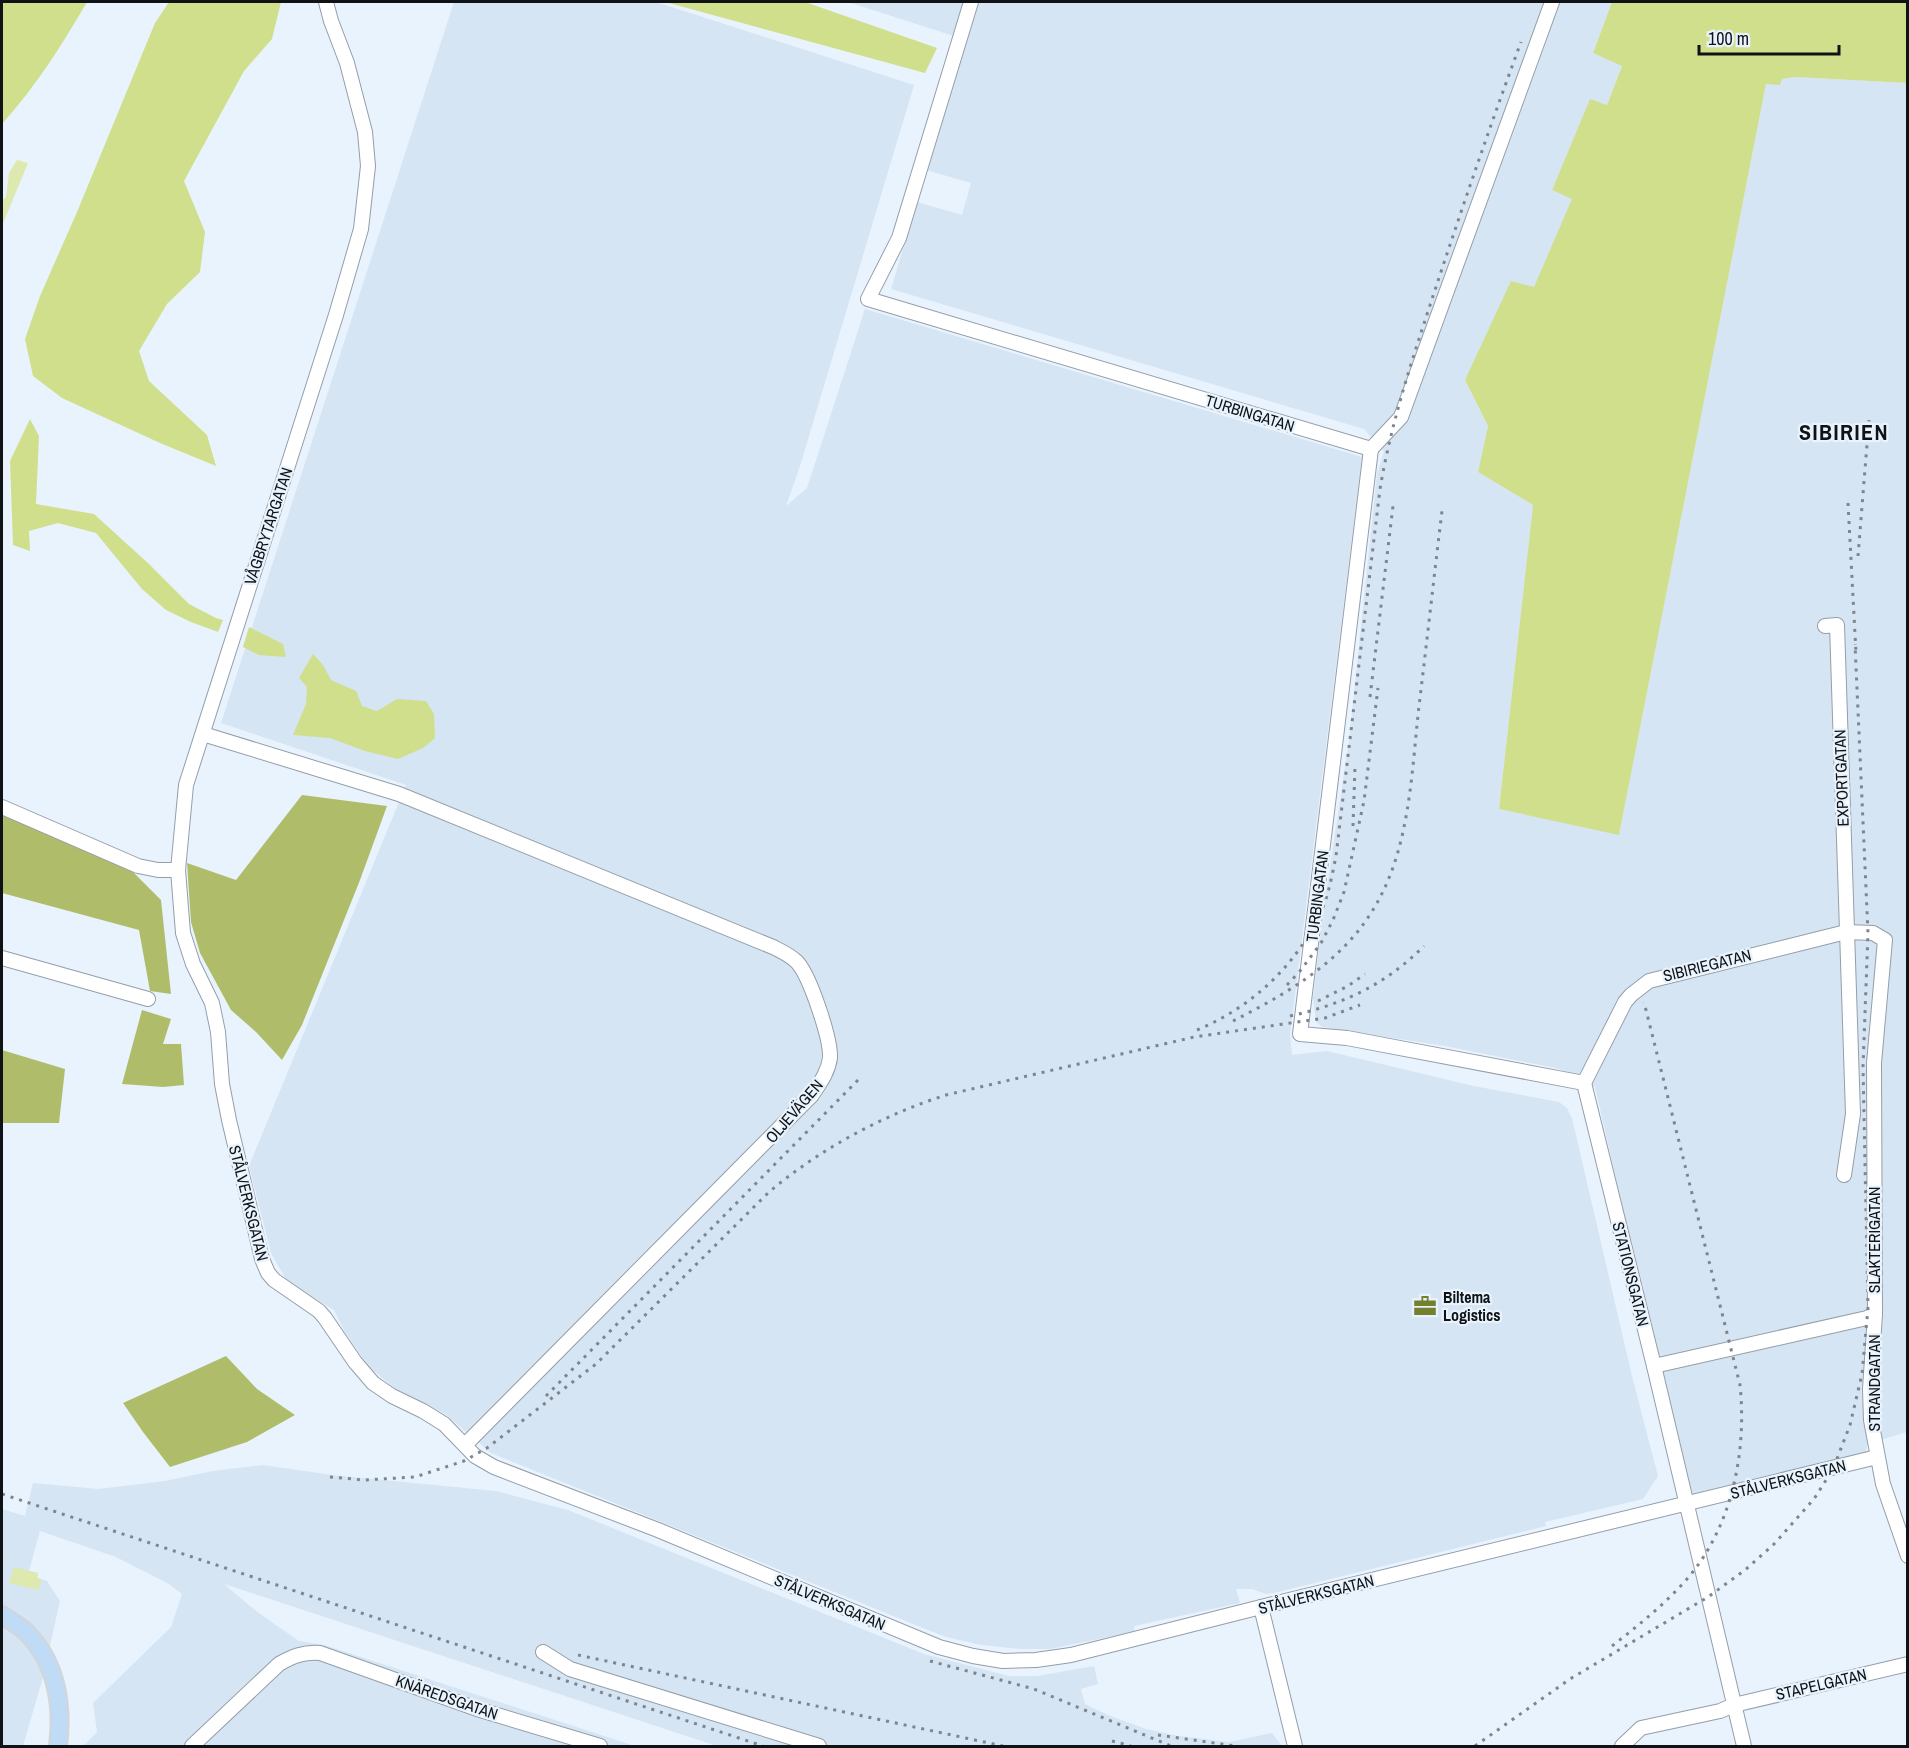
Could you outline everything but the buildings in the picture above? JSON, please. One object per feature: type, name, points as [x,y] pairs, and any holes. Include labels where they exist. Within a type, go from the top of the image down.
[{"type":"main road","points":[[2,1615],[28,1633],[44,1656],[55,1680],[62,1721],[58,1746]]},
{"type":"street","name":"VÅGBRYTARGATAN","points":[[178,870],[186,785],[336,315],[361,229],[368,166],[365,132],[347,63],[331,21],[327,2]]},
{"type":"street","name":"TURBINGATAN","points":[[971,2],[899,238],[868,299],[1371,449],[1300,1034],[1347,1038],[1584,1083]]},
{"type":"street","points":[[1371,449],[1401,417],[1552,2]]},
{"type":"street","name":"EXPORTGATAN","points":[[1833,621],[1853,1114],[1844,1175]]},
{"type":"street","name":"OLJEVÄGEN","points":[[203,734],[399,794],[755,939],[791,957],[804,972],[830,1044],[830,1059],[826,1074],[802,1106],[465,1445]]},
{"type":"street","points":[[2,807],[138,866],[158,870],[178,870]]},
{"type":"street","name":"STÅLVERKSGATAN","points":[[178,870],[183,933],[193,964],[212,1003],[218,1032],[222,1084],[228,1120],[262,1259],[268,1273],[284,1288],[319,1311],[335,1329],[355,1362],[373,1383],[444,1425],[475,1456],[494,1467],[658,1530],[939,1647],[1003,1661],[1036,1660],[1071,1655],[1877,1457]]},
{"type":"street","name":"SIBIRIEGATAN","points":[[1584,1083],[1626,1002],[1631,995],[1650,981],[1846,932],[1873,933],[1885,940]]},
{"type":"street","name":"SLAKTERIGATAN","points":[[1654,1366],[1867,1318],[1875,1314],[1874,1063],[1885,940]]},
{"type":"street","points":[[2,958],[148,999]]},
{"type":"street","name":"STATIONSGATAN","points":[[1584,1083],[1744,1746]]},
{"type":"street","name":"STRANDGATAN","points":[[1875,1314],[1871,1410],[1877,1457],[1883,1484],[1908,1556]]},
{"type":"street","points":[[1261,1607],[1295,1746]]},
{"type":"street","name":"KNÄREDSGATAN","points":[[192,1746],[279,1664],[294,1655],[307,1652],[320,1653],[477,1709],[600,1746]]},
{"type":"street","points":[[543,1652],[570,1669],[819,1746]]},
{"type":"street","name":"STAPELGATAN","points":[[1622,1746],[1641,1728],[1720,1711],[1734,1705],[1908,1664]]},
{"type":"shaded area","points":[[2,2],[87,2],[48,65],[2,124]]},
{"type":"shaded area","points":[[169,2],[281,2],[272,39],[244,71],[184,181],[205,232],[200,272],[167,304],[139,351],[149,381],[207,435],[216,466],[62,398],[33,376],[25,339],[40,296],[155,23]]},
{"type":"shaded area","points":[[454,2],[656,2],[914,85],[786,506],[807,488],[865,309],[1362,457],[1290,1035],[1292,1055],[1327,1051],[1474,1086],[1559,1102],[1567,1108],[1572,1118],[1632,1376],[1658,1476],[1643,1499],[1545,1522],[1546,1526],[1274,1593],[1266,1594],[1252,1589],[1236,1589],[1240,1603],[1134,1626],[1134,1631],[1103,1638],[1050,1649],[981,1645],[946,1637],[491,1453],[445,1414],[397,1390],[369,1367],[345,1332],[334,1310],[287,1281],[271,1253],[249,1166],[406,785],[221,723]]},
{"type":"shaded area","points":[[665,2],[805,2],[937,48],[925,73]]},
{"type":"shaded area","points":[[848,2],[1612,2],[1593,53],[1622,65],[1607,105],[1590,100],[1552,190],[1573,198],[1534,288],[1465,380],[1488,426],[1478,472],[1533,505],[1499,809],[1619,834],[1766,84],[1795,77],[1907,83],[1907,1432],[1867,1444],[1866,1453],[1689,1498],[1595,1087],[1577,1075],[1555,1068],[1445,1046],[1322,1027],[1316,1022],[1313,998],[1323,914],[1349,740],[1377,474],[1384,452],[1364,429],[891,289],[917,202],[962,215],[971,183],[926,170],[966,40]]},
{"type":"shaded area","points":[[1612,2],[1908,2],[1907,83],[1795,77],[1782,79],[1780,85],[1766,84],[1619,835],[1499,809],[1533,505],[1478,472],[1488,426],[1465,380],[1511,281],[1534,287],[1572,199],[1552,190],[1590,99],[1607,105],[1622,66],[1593,53]]},
{"type":"shaded area","points":[[17,160],[28,163],[2,226],[2,201],[6,197],[9,173]]},
{"type":"shaded area","points":[[30,419],[39,436],[36,504],[94,514],[189,604],[223,620],[218,632],[166,610],[142,589],[96,533],[58,523],[29,531],[30,551],[13,545],[10,461]]},
{"type":"shaded area","points":[[249,627],[283,644],[286,657],[259,655],[243,647]]},
{"type":"shaded area","points":[[313,654],[323,665],[331,680],[356,691],[362,706],[377,711],[397,699],[426,701],[434,714],[435,738],[423,748],[398,759],[365,751],[330,738],[293,735],[306,704],[307,687],[299,678]]},
{"type":"shaded area","points":[[302,795],[387,806],[302,1025],[282,1060],[231,1010],[200,953],[191,922],[187,863],[236,880]]},
{"type":"shaded area","points":[[2,812],[132,871],[161,900],[171,994],[150,991],[139,930],[2,893]]},
{"type":"shaded area","points":[[142,1010],[171,1019],[163,1044],[181,1044],[184,1085],[163,1087],[122,1084]]},
{"type":"shaded area","points":[[2,1050],[65,1069],[59,1123],[2,1123]]},
{"type":"shaded area","points":[[226,1356],[257,1389],[295,1415],[247,1442],[170,1467],[123,1403]]},
{"type":"shaded area","points":[[263,1465],[332,1475],[496,1491],[568,1510],[924,1654],[1009,1676],[1037,1676],[1094,1666],[1098,1684],[1081,1689],[1085,1704],[1146,1729],[1179,1736],[1229,1742],[1272,1733],[1282,1746],[717,1746],[224,1584],[256,1611],[299,1641],[324,1645],[635,1746],[83,1746],[97,1732],[93,1703],[171,1627],[182,1594],[169,1584],[116,1557],[40,1531],[29,1571],[38,1573],[37,1578],[47,1581],[60,1601],[42,1681],[23,1746],[2,1746],[2,1509],[25,1516],[33,1483],[98,1489]]},
{"type":"shaded area","points":[[14,1567],[38,1573],[37,1578],[42,1579],[38,1590],[9,1583]]},
{"type":"railway","points":[[1197,1030],[1238,1008],[1274,979],[1303,943],[1325,902],[1336,856],[1380,489],[1390,440],[1433,296],[1521,42]]},
{"type":"railway","points":[[1858,556],[1869,420]]},
{"type":"railway","points":[[1848,503],[1856,653]]},
{"type":"railway","points":[[1370,697],[1393,506]]},
{"type":"railway","points":[[1233,1021],[1271,1001],[1325,964],[1356,934],[1383,892],[1401,841],[1406,815],[1442,511]]},
{"type":"railway","points":[[1475,1746],[1570,1679],[1708,1597],[1745,1570],[1774,1544],[1814,1499],[1833,1469],[1850,1425],[1862,1374],[1868,1308],[1863,1067],[1868,933],[1855,644]]},
{"type":"railway","points":[[1287,985],[1321,943],[1344,892],[1364,801],[1378,688]]},
{"type":"railway","points":[[1353,826],[1355,766]]},
{"type":"railway","points":[[1290,1016],[1346,999],[1363,991],[1394,972],[1424,946]]},
{"type":"railway","points":[[1318,1001],[1348,986],[1365,974]]},
{"type":"railway","points":[[1612,1646],[1670,1597],[1702,1558],[1715,1536],[1733,1488],[1741,1436],[1740,1385],[1644,1002]]},
{"type":"railway","points":[[330,1477],[364,1480],[415,1477],[464,1461],[487,1448],[596,1364],[769,1192],[809,1162],[876,1123],[946,1095],[1194,1037],[1325,1018],[1360,1005]]},
{"type":"railway","points":[[546,1396],[860,1078]]},
{"type":"railway","points":[[2,1494],[763,1746]]},
{"type":"railway","points":[[578,1655],[1003,1746]]},
{"type":"railway","points":[[930,1661],[1034,1689],[1171,1746]]},
{"type":"railway","points":[[1158,1735],[1235,1746]]},
{"type":"railway","points":[[1112,1741],[1131,1746]]},
{"type":"place","name":"Biltema Logistics","points":[[1425,1306]]},
{"type":"district","name":"SIBIRIEN","points":[[1844,432]]}]
